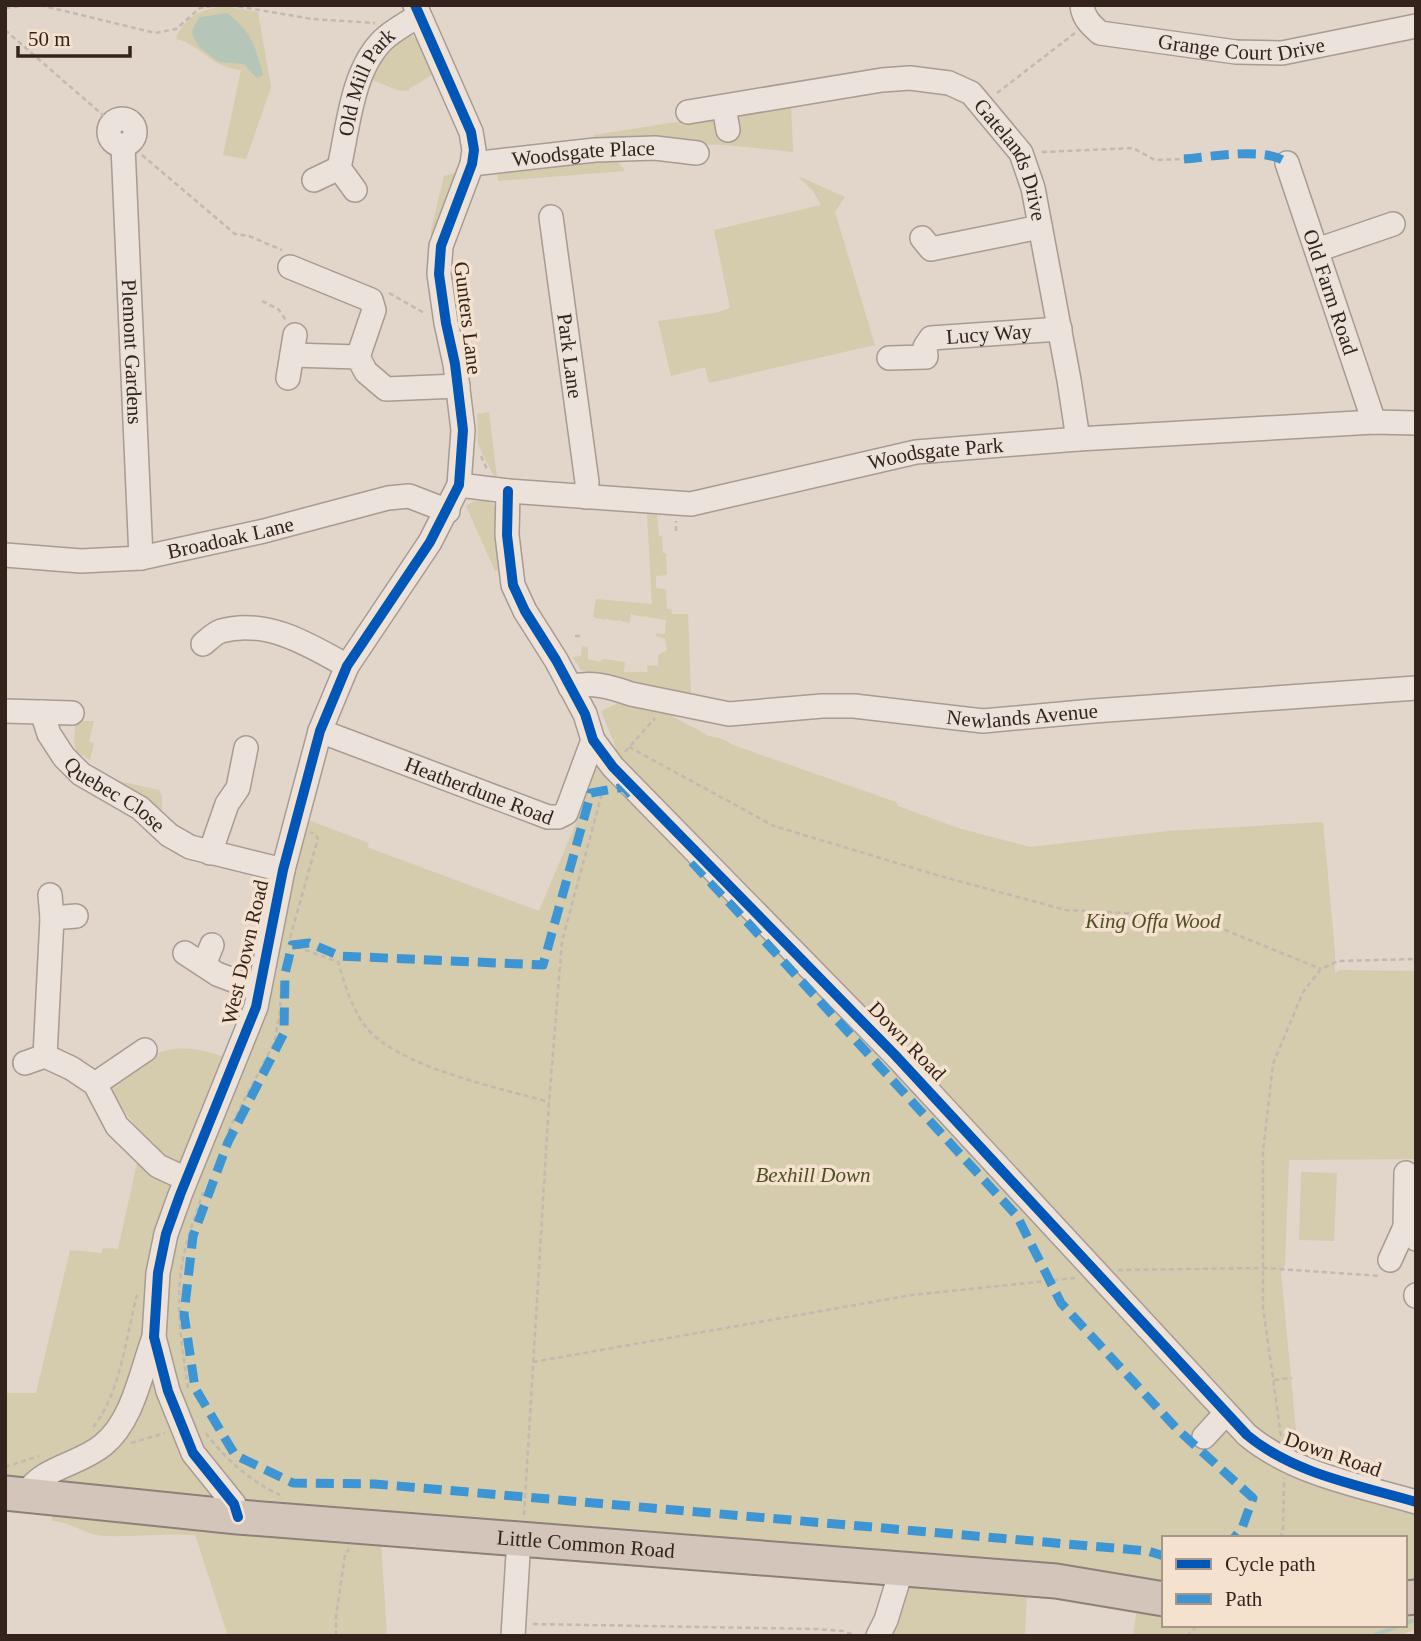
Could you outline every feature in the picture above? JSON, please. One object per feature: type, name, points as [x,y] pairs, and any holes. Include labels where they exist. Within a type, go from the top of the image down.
[{"type":"highway","name":"Little Common Road","points":[[16,1494],[238,1517],[356,1525],[521,1531],[1056,1581],[1162,1599]]},
{"type":"street","name":"Gunters Lane","points":[[417,10],[471,132],[474,150],[472,164],[441,246],[439,274],[446,323],[456,364],[463,430],[459,485]]},
{"type":"street","name":"Old Mill Park","points":[[355,190],[339,168],[358,82],[369,57],[384,39],[417,10]]},
{"type":"street","name":"Grange Court Drive","points":[[1085,14],[1100,33],[1236,52],[1282,53],[1416,26]]},
{"type":"street","name":"Gatelands Drive","points":[[688,112],[882,80],[910,78],[949,83],[971,93],[1021,153],[1033,188],[1078,439]]},
{"type":"street","points":[[724,107],[728,130]]},
{"type":"street","name":"Plemont Gardens","points":[[112,123],[108,133],[110,138],[117,145],[127,143],[141,558]]},
{"type":"street","name":"Woodsgate Place","points":[[472,164],[655,148],[697,153]]},
{"type":"street","name":"Old Farm Road","points":[[1287,163],[1374,422]]},
{"type":"street","name":"Old Mill Park","points":[[314,180],[339,168]]},
{"type":"street","name":"Park Lane","points":[[551,216],[587,482],[586,497]]},
{"type":"street","points":[[1317,250],[1393,224]]},
{"type":"street","points":[[926,250],[1040,227]]},
{"type":"street","points":[[287,259],[371,300],[374,310],[358,357],[366,372],[386,389],[458,386]]},
{"type":"street","name":"Lucy Way","points":[[889,358],[926,357],[925,347],[932,338],[1060,329]]},
{"type":"street","points":[[292,356],[358,357]]},
{"type":"street","name":"Woodsgate Park","points":[[459,485],[503,491],[691,504],[916,452],[1078,439],[1374,422],[1416,422]]},
{"type":"street","name":"West Down Road","points":[[16,1494],[40,1477],[84,1458],[105,1444],[120,1425],[130,1404],[154,1337],[158,1273],[166,1234],[195,1184],[259,990],[283,870],[320,731],[347,666],[409,575],[448,511],[459,485]]},
{"type":"street","name":"Down Road","points":[[503,491],[513,584],[525,611],[584,714],[593,740],[613,766],[895,1055],[1247,1436],[1282,1460],[1296,1466],[1416,1502]]},
{"type":"street","name":"Broadoak Lane","points":[[5,555],[81,562],[141,558],[264,531],[388,498],[409,496],[448,511]]},
{"type":"street","points":[[203,644],[220,631],[246,628],[272,631],[308,643],[347,666]]},
{"type":"street","name":"Newlands Avenue","points":[[570,687],[584,683],[729,714],[821,706],[854,706],[983,721],[1416,688]]},
{"type":"street","points":[[584,714],[615,698],[631,694]]},
{"type":"street","points":[[5,711],[72,713]]},
{"type":"street","name":"Quebec Close","points":[[42,712],[57,746],[81,774],[140,808],[169,835],[190,847],[283,870]]},
{"type":"street","name":"Heatherdune Road","points":[[320,731],[548,817],[558,817],[566,813],[593,740]]},
{"type":"street","points":[[210,853],[227,804],[238,788],[246,748]]},
{"type":"street","points":[[50,895],[52,918],[35,1060],[71,1068],[94,1084],[117,1126],[158,1166],[195,1184]]},
{"type":"street","points":[[52,918],[76,916]]},
{"type":"street","points":[[200,954],[217,974],[259,990]]},
{"type":"street","points":[[94,1084],[145,1050]]},
{"type":"street","points":[[1389,1268],[1410,1233],[1405,1172]]},
{"type":"street","name":"West Down Road","points":[[154,1337],[168,1391],[193,1453],[234,1504],[238,1517]]},
{"type":"street","points":[[1202,1438],[1226,1413]]},
{"type":"street","points":[[513,1630],[521,1531]]},
{"type":"street","points":[[878,1636],[886,1620],[902,1568]]},
{"type":"path","points":[[5,8],[31,5]]},
{"type":"path","points":[[40,5],[155,33],[176,29],[200,8],[217,5]]},
{"type":"path","points":[[230,5],[312,19],[382,22]]},
{"type":"path","points":[[981,105],[1085,14]]},
{"type":"path","points":[[5,30],[112,123]]},
{"type":"path","points":[[127,143],[235,234],[249,236],[287,259]]},
{"type":"path","points":[[1021,153],[1133,148],[1154,160],[1184,159]]},
{"type":"path","points":[[380,290],[446,323]]},
{"type":"path","points":[[262,301],[278,309],[292,356]]},
{"type":"path","points":[[476,446],[503,491]]},
{"type":"path","points":[[576,636],[583,636]]},
{"type":"path","points":[[521,1531],[562,941],[603,791],[605,774],[669,702]]},
{"type":"path","points":[[629,747],[774,826],[940,876],[1066,910],[1146,914],[1225,930],[1321,969]]},
{"type":"path","points":[[286,954],[318,838],[296,819]]},
{"type":"path","points":[[289,944],[338,962],[349,999],[366,1028],[393,1049],[426,1066],[549,1102]]},
{"type":"path","points":[[1281,1536],[1284,1483],[1282,1460],[1285,1452],[1281,1441],[1263,1307],[1263,1151],[1273,1064],[1303,992],[1321,969],[1338,961],[1416,958]]},
{"type":"path","points":[[223,1140],[274,1043],[280,1012],[281,976]]},
{"type":"path","points":[[189,1394],[179,1313],[182,1266],[194,1217],[195,1184]]},
{"type":"path","points":[[533,1362],[912,1295],[1099,1276],[1111,1270],[1389,1268]]},
{"type":"path","points":[[137,1293],[111,1397],[102,1416],[88,1433],[112,1449],[183,1427],[200,1425],[214,1445],[243,1473],[290,1500]]},
{"type":"path","points":[[1274,1380],[1292,1378]]},
{"type":"path","points":[[5,1467],[47,1453]]},
{"type":"path","points":[[336,1636],[336,1616],[345,1555],[355,1536],[356,1525]]},
{"type":"path","points":[[513,1630],[817,1629],[843,1631],[857,1636]]},
{"type":"green space","points":[[224,6],[258,12],[271,87],[246,159],[223,155],[241,70],[221,65],[193,46],[176,39],[189,19],[209,9]]},
{"type":"green space","points":[[405,35],[422,43],[435,73],[409,91],[397,90],[365,77],[373,61]]},
{"type":"green space","points":[[791,104],[793,152],[726,145],[622,142],[541,147],[594,138],[594,135]]},
{"type":"green space","points":[[613,156],[625,171],[498,181],[497,169]]},
{"type":"green space","points":[[461,171],[430,275],[431,230],[444,176]]},
{"type":"green space","points":[[798,176],[845,197],[835,212],[875,345],[709,383],[705,367],[671,376],[658,321],[715,313],[730,308],[714,230],[821,205],[813,191]]},
{"type":"green space","points":[[489,412],[497,476],[494,476],[478,445],[477,414]]},
{"type":"green space","points":[[474,501],[489,501],[496,507],[503,569],[495,571],[466,506]]},
{"type":"green space","points":[[647,514],[657,515],[663,553],[666,553],[667,575],[656,576],[656,588],[666,589],[667,609],[671,609],[672,614],[688,614],[691,694],[587,672],[581,670],[573,657],[581,656],[582,646],[588,647],[588,659],[625,662],[624,672],[648,672],[647,665],[658,666],[658,655],[667,650],[665,639],[656,636],[656,633],[665,634],[666,620],[631,613],[630,623],[593,616],[596,599],[652,604]]},
{"type":"green space","name":"Bexhill Down","points":[[629,702],[655,707],[709,736],[723,739],[733,745],[896,802],[898,806],[958,828],[1030,847],[1168,831],[1323,822],[1335,973],[1340,970],[1416,971],[1416,1159],[1289,1160],[1285,1265],[1281,1272],[1300,1473],[1416,1509],[1416,1583],[1407,1585],[1407,1536],[1162,1536],[1162,1589],[1028,1570],[1025,1636],[892,1636],[918,1562],[381,1542],[387,1636],[228,1636],[195,1535],[105,1536],[91,1533],[52,1521],[52,1513],[5,1478],[5,1393],[36,1393],[70,1250],[101,1253],[103,1248],[118,1249],[137,1163],[154,1149],[113,1097],[111,1084],[142,1062],[163,1051],[174,1049],[197,1050],[240,1063],[257,1021],[308,820],[369,843],[367,847],[539,911],[576,823],[574,819],[592,769],[616,748],[601,711],[618,703]]},
{"type":"green space","points":[[76,721],[94,721],[89,742],[94,743],[90,760],[76,751]]},
{"type":"green space","points":[[101,777],[159,790],[162,797],[162,819]]},
{"type":"green space","points":[[1301,1172],[1337,1173],[1334,1241],[1299,1240]]},
{"type":"green space","points":[[1137,1607],[1162,1611],[1162,1627],[1407,1627],[1407,1614],[1416,1613],[1416,1629],[1398,1636],[1133,1636]]},
{"type":"shaded area","points":[[227,13],[247,33],[263,75],[257,78],[244,64],[219,62],[200,48],[192,34],[200,17]]},
{"type":"waterway","points":[[1407,1622],[1412,1621]]},
{"type":"waterway","points":[[1373,1636],[1395,1627]]},
{"type":"marked path","points":[[1184,159],[1252,154],[1278,158],[1287,163]]},
{"type":"marked path","points":[[631,795],[624,787],[591,793],[543,965],[340,956],[309,943],[292,945],[285,974],[284,1033],[228,1142],[193,1236],[184,1314],[195,1388],[235,1455],[293,1483],[375,1484],[1148,1551],[1162,1555]]},
{"type":"marked path","points":[[692,862],[1017,1216],[1061,1303],[1177,1429],[1253,1498],[1242,1528],[1236,1536]]},
{"type":"cycle path","points":[[238,1517],[234,1504],[193,1453],[168,1391],[154,1337],[158,1273],[166,1234],[180,1195],[256,1007],[283,870],[320,731],[347,666],[430,542],[459,485],[463,430],[455,364],[439,274],[441,246],[472,164],[474,150],[471,132],[415,5]]},
{"type":"cycle path","points":[[508,491],[507,535],[513,585],[525,611],[556,660],[585,714],[593,740],[613,767],[895,1055],[1247,1435],[1285,1460],[1306,1469],[1416,1502]]},
{"type":"park label","name":"King Offa Wood","points":[[1153,921]]}]
